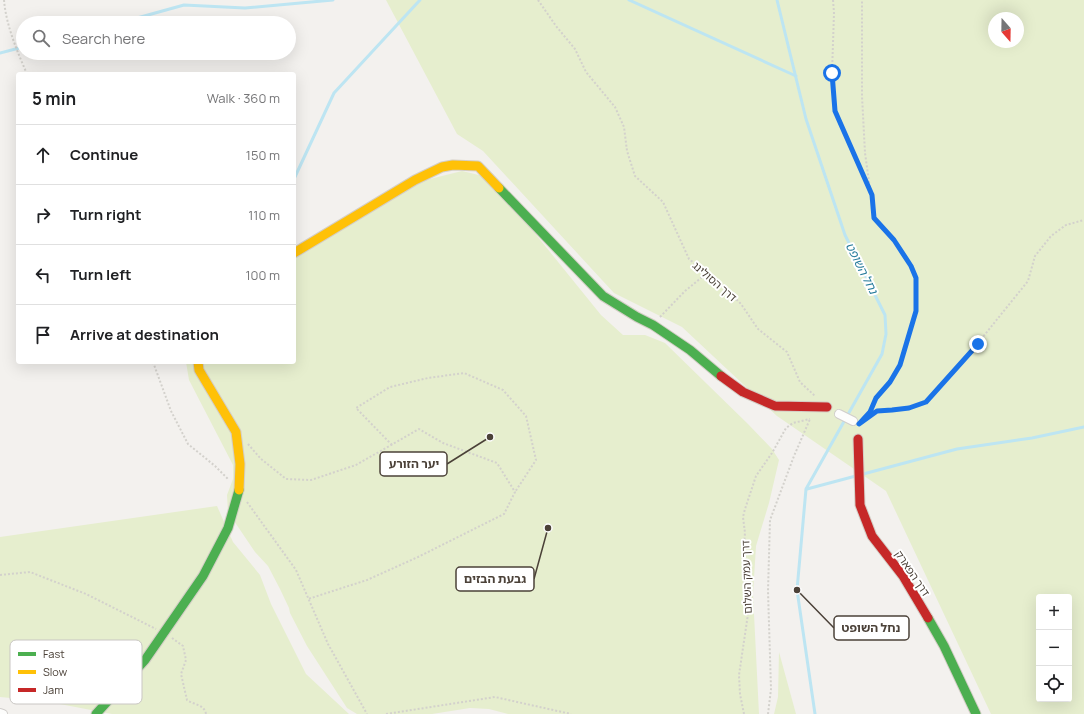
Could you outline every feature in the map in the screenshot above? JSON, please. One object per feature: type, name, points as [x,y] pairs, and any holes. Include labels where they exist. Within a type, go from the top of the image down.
[{"type":"street","points":[[296,252],[415,180],[442,167],[453,165],[478,166],[603,296],[653,325],[690,350],[714,371],[743,392],[775,406],[827,407]]},
{"type":"street","points":[[142,663],[165,633],[203,576],[228,528],[239,491],[240,464],[236,432],[199,370],[198,364]]},
{"type":"street","points":[[839,414],[853,421]]},
{"type":"street","name":"דרך הפארק","points":[[858,439],[860,505],[872,536],[904,576],[944,646],[976,714]]},
{"type":"street","points":[[96,714],[105,704]]},
{"type":"path","points":[[4,0],[4,9],[16,45]]},
{"type":"path","name":"דרך הסולינג","points":[[538,0],[556,26],[575,49],[586,72],[615,107],[624,127],[627,151],[635,176],[663,202],[689,259],[726,289],[741,304],[758,329],[787,352],[800,382],[827,407]]},
{"type":"path","points":[[833,0],[832,73],[835,111],[872,195]]},
{"type":"path","points":[[862,0],[862,96],[865,153],[874,218],[894,240],[914,272],[916,278],[916,311],[900,365],[890,382],[876,398],[870,412],[859,424],[877,411],[909,408],[926,402],[978,344],[1028,281],[1035,256],[1051,236],[1066,225],[1084,220]]},
{"type":"path","points":[[22,60],[26,72]]},
{"type":"path","points":[[653,325],[685,291],[707,274]]},
{"type":"path","points":[[153,364],[171,411],[188,444],[215,466],[239,491],[259,521],[296,570],[328,644],[367,714]]},
{"type":"path","points":[[308,599],[367,580],[504,514],[515,492],[536,460],[526,416],[503,390],[464,374],[428,378],[390,387],[356,408],[392,445]]},
{"type":"path","name":"דרך עמק השלום","points":[[744,714],[740,694],[739,675],[748,614],[748,597],[744,582],[743,555],[745,533],[743,517],[756,476],[772,453],[786,428],[793,423],[810,419],[794,456],[770,520],[768,591],[771,689],[768,714]]},
{"type":"path","points":[[236,432],[261,458],[286,479],[311,480],[356,465],[419,429],[443,443],[497,463],[515,492]]},
{"type":"path","points":[[0,575],[30,572],[86,594],[165,633],[183,646],[186,660],[181,674],[187,700],[201,706],[205,709],[206,714]]},
{"type":"path","points":[[386,714],[495,697],[571,714]]},
{"type":"green space","points":[[386,0],[1084,0],[1084,714],[991,714],[886,491],[777,416],[682,327],[614,293],[483,151],[457,134]]},
{"type":"green space","points":[[462,171],[487,177],[499,189],[601,315],[623,335],[645,335],[665,343],[748,424],[772,449],[779,460],[769,503],[756,546],[753,594],[759,714],[508,714],[489,709],[470,708],[432,714],[357,714],[347,708],[307,646],[268,566],[255,552],[228,512],[227,495],[233,479],[233,465],[189,380],[186,364],[296,364],[296,255],[354,220],[426,180]]},
{"type":"green space","points":[[217,506],[233,542],[260,575],[271,604],[306,674],[349,714],[112,714],[60,704],[142,704],[142,640],[10,640],[10,698],[0,697],[0,537]]},
{"type":"green space","points":[[779,652],[796,714],[774,714],[778,697]]},
{"type":"waterway","points":[[144,16],[184,5],[245,8],[333,0]]},
{"type":"waterway","points":[[296,175],[334,93],[420,0]]},
{"type":"waterway","points":[[629,0],[796,76]]},
{"type":"waterway","name":"נחל השופט","points":[[777,0],[806,119],[845,235],[885,315],[886,334],[882,354],[806,489],[797,590],[815,714]]},
{"type":"waterway","points":[[0,53],[16,49]]},
{"type":"waterway","points":[[807,489],[957,449],[1032,438],[1084,427]]},
{"type":"traffic: fast","points":[[499,188],[603,296],[653,325],[690,350],[721,376]]},
{"type":"traffic: fast","points":[[142,663],[203,576],[228,528],[239,490]]},
{"type":"traffic: fast","points":[[928,618],[944,646],[976,714]]},
{"type":"traffic: fast","points":[[96,714],[105,704]]},
{"type":"traffic: slow","points":[[296,252],[415,180],[442,167],[453,165],[478,166],[499,188]]},
{"type":"traffic: slow","points":[[198,364],[199,370],[236,432],[240,464],[239,490]]},
{"type":"traffic: jam","points":[[721,376],[743,392],[775,406],[827,407]]},
{"type":"traffic: jam","points":[[858,439],[860,505],[872,536],[903,576],[928,618]]},
{"type":"place","name":"יער הזורע","points":[[490,437]]},
{"type":"place","name":"גבעת הבזים","points":[[548,528]]},
{"type":"place","name":"נחל השופט","points":[[797,590]]},
{"type":"route","points":[[832,73],[835,111],[872,195],[874,218],[894,240],[911,266],[916,278],[916,311],[900,365],[890,382],[876,398],[870,412],[859,424],[877,411],[909,408],[926,402],[978,344]]}]
